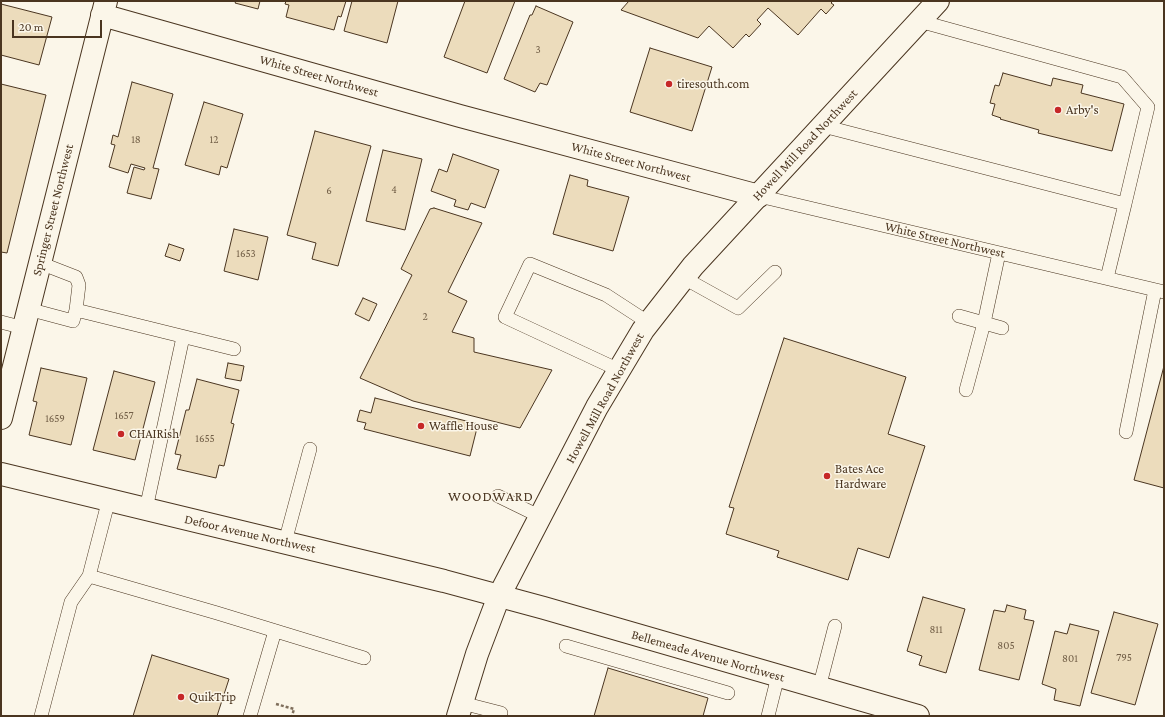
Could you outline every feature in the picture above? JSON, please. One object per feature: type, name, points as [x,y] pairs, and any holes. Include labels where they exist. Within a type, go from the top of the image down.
[{"type":"street","name":"Howell Mill Road Northwest","points":[[460,709],[477,654],[499,596],[597,407],[644,330],[684,278],[938,1]]},
{"type":"street","name":"White Street Northwest","points":[[104,8],[460,116],[759,196]]},
{"type":"street","name":"Springer Street Northwest","points":[[1,418],[104,8]]},
{"type":"street","name":"Defoor Avenue Northwest","points":[[1,474],[435,578],[499,596]]},
{"type":"street","name":"Bellemeade Avenue Northwest","points":[[499,596],[909,715]]},
{"type":"lane","points":[[919,21],[1122,77],[1148,107],[1106,278]]},
{"type":"lane","points":[[823,126],[1125,204]]},
{"type":"lane","name":"White Street Northwest","points":[[759,196],[1159,291]]},
{"type":"lane","points":[[966,390],[984,323],[999,253]]},
{"type":"lane","points":[[1,322],[26,318],[73,321],[79,285],[76,277],[40,262]]},
{"type":"lane","points":[[619,370],[505,317],[530,264],[606,295],[649,323]]},
{"type":"lane","points":[[684,278],[738,308],[775,272]]},
{"type":"lane","points":[[1126,432],[1159,291]]},
{"type":"lane","points":[[76,310],[234,349]]},
{"type":"lane","points":[[959,316],[1002,328]]},
{"type":"lane","points":[[146,509],[183,337]]},
{"type":"lane","points":[[285,542],[310,449]]},
{"type":"lane","points":[[498,496],[541,516]]},
{"type":"lane","points":[[41,716],[71,602],[90,576],[109,500]]},
{"type":"lane","points":[[90,576],[364,658]]},
{"type":"lane","points":[[819,688],[835,626]]},
{"type":"lane","points":[[250,716],[275,631]]},
{"type":"lane","points":[[566,646],[728,693]]},
{"type":"lane","points":[[768,716],[778,676]]},
{"type":"lane","points":[[460,709],[500,713]]},
{"type":"building","points":[[236,1],[260,1],[258,9],[235,3]]},
{"type":"building","points":[[286,1],[346,1],[341,17],[338,16],[334,30],[286,17],[289,5],[285,4]]},
{"type":"building","points":[[352,1],[398,1],[387,43],[344,31]]},
{"type":"building","points":[[465,1],[515,1],[487,73],[444,57]]},
{"type":"building","points":[[629,1],[833,1],[831,3],[834,5],[826,14],[821,9],[798,35],[768,8],[757,20],[761,24],[749,37],[746,34],[733,48],[709,26],[698,38],[621,10]]},
{"type":"building","points":[[1,4],[52,17],[39,65],[1,55]]},
{"type":"building","points":[[536,6],[573,22],[547,85],[540,83],[535,92],[504,79],[530,15],[532,15]]},
{"type":"building","points":[[650,48],[712,67],[692,131],[630,112]]},
{"type":"building","name":"Arby's","points":[[1003,73],[1051,86],[1053,78],[1083,85],[1081,93],[1124,104],[1112,151],[1038,133],[1039,130],[1000,119],[1001,118],[992,115],[995,104],[990,103],[995,85],[999,86]]},
{"type":"building","points":[[132,82],[173,94],[153,168],[159,169],[151,199],[127,193],[134,167],[144,170],[145,168],[131,164],[128,173],[109,167],[115,145],[111,144],[113,135],[118,137]]},
{"type":"building","points":[[1,84],[46,95],[7,253],[1,252]]},
{"type":"building","points":[[204,102],[243,114],[227,168],[221,166],[219,175],[185,165]]},
{"type":"building","points":[[315,131],[371,146],[338,266],[312,259],[316,243],[287,235]]},
{"type":"building","points":[[383,150],[422,159],[405,230],[366,221]]},
{"type":"building","points":[[453,154],[499,170],[485,208],[471,203],[468,210],[454,206],[456,200],[431,191],[439,169],[447,172]]},
{"type":"building","points":[[570,175],[588,180],[587,186],[629,197],[613,251],[553,234]]},
{"type":"building","points":[[434,208],[482,223],[448,292],[467,301],[452,332],[474,338],[474,352],[552,370],[520,428],[413,401],[360,378],[412,275],[401,269],[430,209]]},
{"type":"building","points":[[234,229],[268,237],[258,280],[224,271]]},
{"type":"building","points":[[169,244],[184,249],[180,261],[165,256]]},
{"type":"building","points":[[363,298],[377,304],[369,321],[355,314]]},
{"type":"building","name":"Bates Ace Hardware","points":[[784,338],[906,377],[888,434],[925,446],[889,558],[858,548],[848,580],[777,557],[779,551],[726,534],[734,508],[729,507]]},
{"type":"building","points":[[228,363],[244,366],[241,381],[225,378]]},
{"type":"building","points":[[1164,366],[1164,488],[1134,480]]},
{"type":"building","points":[[41,368],[87,378],[71,445],[29,435],[37,402],[33,401]]},
{"type":"building","points":[[114,371],[155,382],[135,460],[93,450]]},
{"type":"building","points":[[197,379],[239,390],[231,423],[234,424],[224,466],[219,465],[216,478],[177,469],[181,455],[175,454],[186,410],[189,410]]},
{"type":"building","name":"Waffle House","points":[[375,398],[478,424],[470,456],[364,429],[366,423],[357,421],[360,410],[371,413]]},
{"type":"building","points":[[923,597],[965,609],[946,673],[919,665],[922,656],[907,651]]},
{"type":"building","points":[[1007,605],[1026,610],[1024,619],[1034,621],[1019,680],[979,670],[994,610],[1005,612]]},
{"type":"building","points":[[1114,612],[1158,624],[1135,705],[1091,693]]},
{"type":"building","points":[[1070,624],[1099,631],[1080,706],[1054,700],[1056,689],[1042,684],[1055,631],[1067,634]]},
{"type":"building","name":"QuikTrip","points":[[152,655],[229,679],[217,716],[133,716]]},
{"type":"building","points":[[608,668],[708,698],[703,716],[594,716]]},
{"type":"place","name":"tiresouth.com","points":[[669,84]]},
{"type":"place","name":"Arby's","points":[[1058,110]]},
{"type":"place","name":"Waffle House","points":[[421,426]]},
{"type":"place","name":"CHAIRish","points":[[121,434]]},
{"type":"place","name":"Bates Ace Hardware","points":[[827,476]]},
{"type":"place","name":"QuikTrip","points":[[181,697]]},
{"type":"district","name":"WOODWARD","points":[[491,497]]}]
